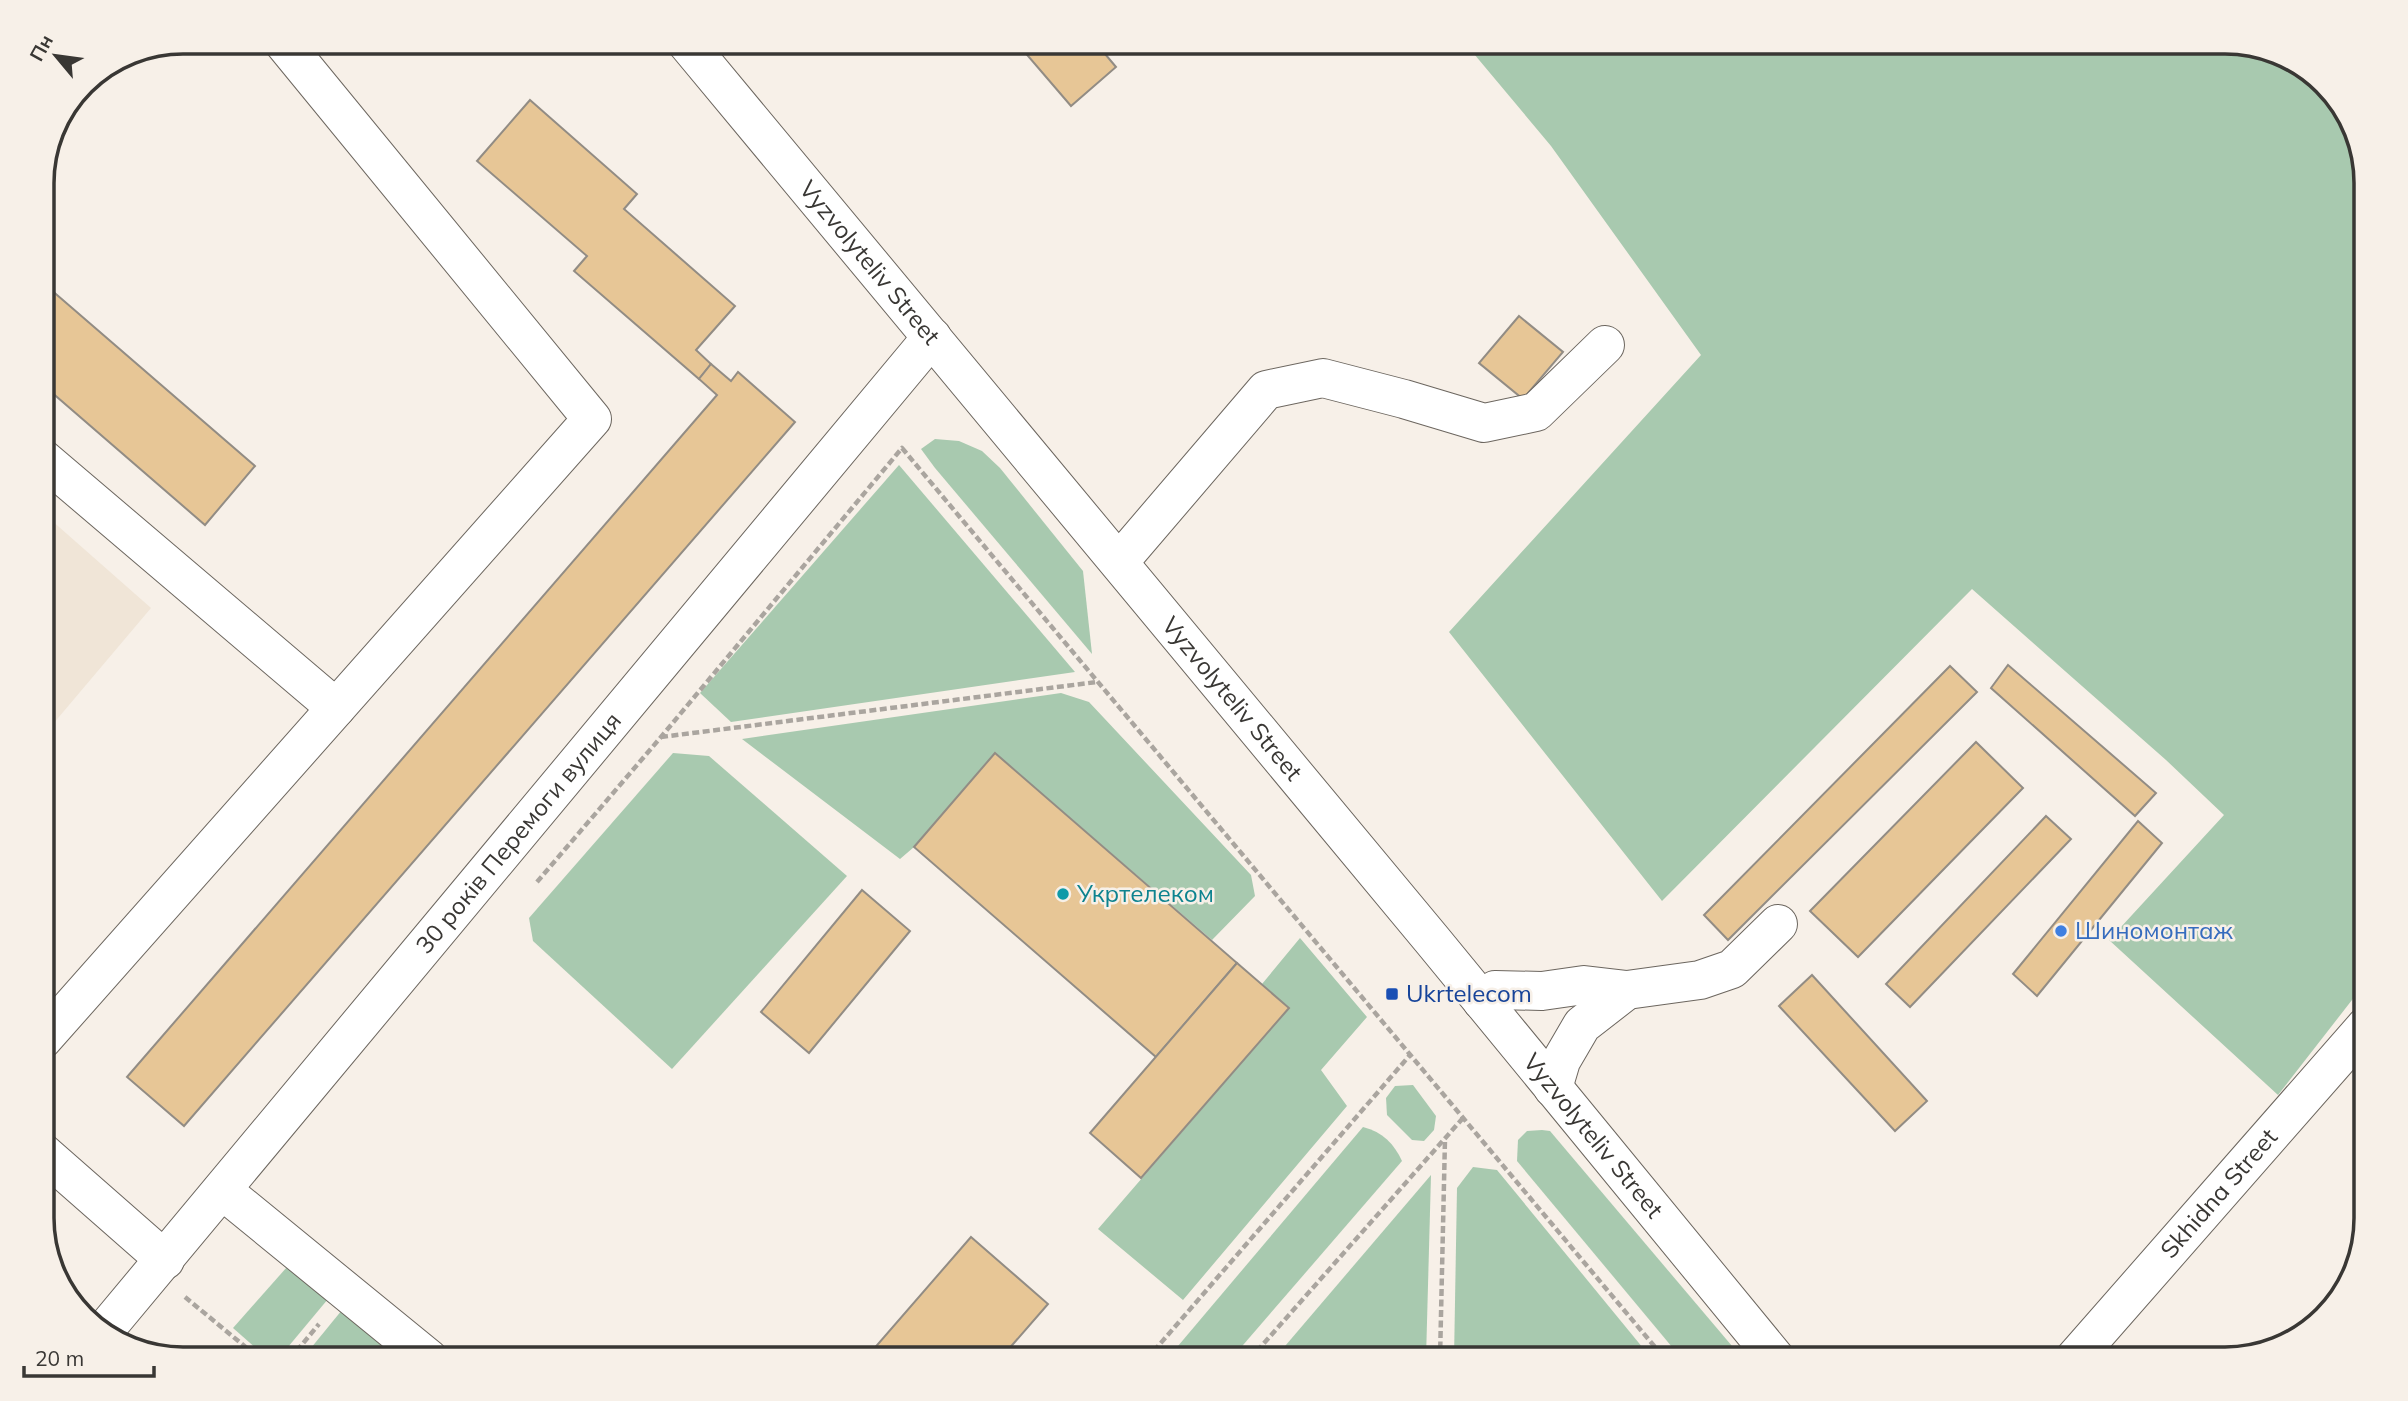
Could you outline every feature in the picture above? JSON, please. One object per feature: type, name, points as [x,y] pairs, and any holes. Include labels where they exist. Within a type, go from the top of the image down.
[{"type":"main road","points":[[55,1025],[592,419],[294,55]]},
{"type":"main road","name":"Vyzvolyteliv Street","points":[[697,55],[1766,1347]]},
{"type":"main road","name":"30 років Перемоги вулиця","points":[[110,1323],[932,337]]},
{"type":"main road","points":[[1119,562],[1266,390],[1323,378],[1404,398],[1484,423],[1536,412],[1605,345]]},
{"type":"main road","points":[[55,469],[336,708]]},
{"type":"main road","points":[[1482,1001],[1495,990],[1542,991],[1584,985],[1627,990],[1700,980],[1732,969],[1778,924]]},
{"type":"main road","points":[[1553,1088],[1561,1061],[1583,1025],[1627,990]]},
{"type":"main road","name":"Skhidna Street","points":[[2085,1347],[2354,1040]]},
{"type":"main road","points":[[55,1163],[165,1260]]},
{"type":"main road","points":[[222,1190],[414,1347]]},
{"type":"path","points":[[902,448],[1655,1347]]},
{"type":"path","points":[[661,737],[1098,682]]},
{"type":"path","points":[[1157,1347],[1410,1055]]},
{"type":"path","points":[[1261,1347],[1463,1118]]},
{"type":"path","points":[[1440,1347],[1445,1138]]},
{"type":"path","points":[[183,1295],[246,1347]]},
{"type":"shaded area","points":[[55,523],[151,608],[55,722]]},
{"type":"green space","points":[[1474,54],[2224,54],[2241,55],[2274,64],[2296,76],[2322,98],[2347,142],[2353,175],[2354,998],[2278,1095],[2109,940],[2224,815],[2166,760],[1972,589],[1662,901],[1449,632],[1701,355],[1551,146]]},
{"type":"green space","points":[[935,439],[959,441],[982,451],[1000,468],[1083,571],[1092,654],[921,449]]},
{"type":"green space","points":[[899,465],[1075,672],[731,722],[700,693]]},
{"type":"green space","points":[[1061,693],[1089,702],[1251,875],[1255,896],[1212,940],[996,754],[914,847],[900,859],[742,739]]},
{"type":"green space","points":[[673,753],[709,756],[847,876],[672,1069],[533,941],[529,918]]},
{"type":"green space","points":[[1300,938],[1367,1017],[1321,1070],[1347,1106],[1183,1300],[1098,1229],[1289,1008],[1262,984]]},
{"type":"green space","points":[[1413,1085],[1436,1116],[1434,1130],[1424,1141],[1412,1140],[1387,1115],[1386,1098],[1395,1086]]},
{"type":"green space","points":[[1363,1127],[1387,1140],[1402,1161],[1241,1347],[1177,1347]]},
{"type":"green space","points":[[1527,1131],[1550,1131],[1733,1347],[1672,1347],[1517,1161],[1518,1140]]},
{"type":"green space","points":[[1473,1167],[1497,1170],[1642,1347],[1454,1347],[1457,1188]]},
{"type":"green space","points":[[1431,1175],[1426,1347],[1284,1347]]},
{"type":"green space","points":[[287,1267],[328,1299],[288,1347],[254,1347],[233,1328]]},
{"type":"green space","points":[[342,1310],[387,1346],[387,1347],[312,1347]]},
{"type":"building","points":[[1027,55],[1106,55],[1116,67],[1071,106]]},
{"type":"building","points":[[530,100],[637,194],[624,209],[735,306],[696,350],[711,364],[699,379],[574,271],[587,256],[477,161]]},
{"type":"building","points":[[55,293],[255,466],[205,525],[55,395]]},
{"type":"building","points":[[1519,316],[1563,352],[1523,399],[1479,363]]},
{"type":"building","points":[[711,364],[731,381],[738,372],[795,422],[184,1126],[127,1077],[717,395],[699,379]]},
{"type":"building","points":[[2008,665],[2156,793],[2135,816],[1991,688]]},
{"type":"building","points":[[1950,666],[1977,692],[1728,940],[1704,915]]},
{"type":"building","points":[[1976,742],[2023,788],[1858,957],[1810,911]]},
{"type":"building","name":"Укртелеком","points":[[995,753],[1237,963],[1156,1057],[914,847]]},
{"type":"building","points":[[2046,816],[2071,839],[1910,1007],[1886,984]]},
{"type":"building","points":[[2138,821],[2162,843],[2037,996],[2013,974]]},
{"type":"building","points":[[862,890],[910,931],[809,1053],[761,1012]]},
{"type":"building","points":[[1237,963],[1289,1008],[1141,1178],[1090,1133]]},
{"type":"building","points":[[1812,975],[1927,1101],[1895,1131],[1779,1006]]},
{"type":"building","points":[[971,1237],[1048,1304],[1010,1347],[875,1347]]},
{"type":"place","name":"Укртелеком","points":[[1063,894]]},
{"type":"place","name":"Шиномонтаж","points":[[2061,931]]},
{"type":"place","name":"Ukrtelecom","points":[[1392,994]]}]
